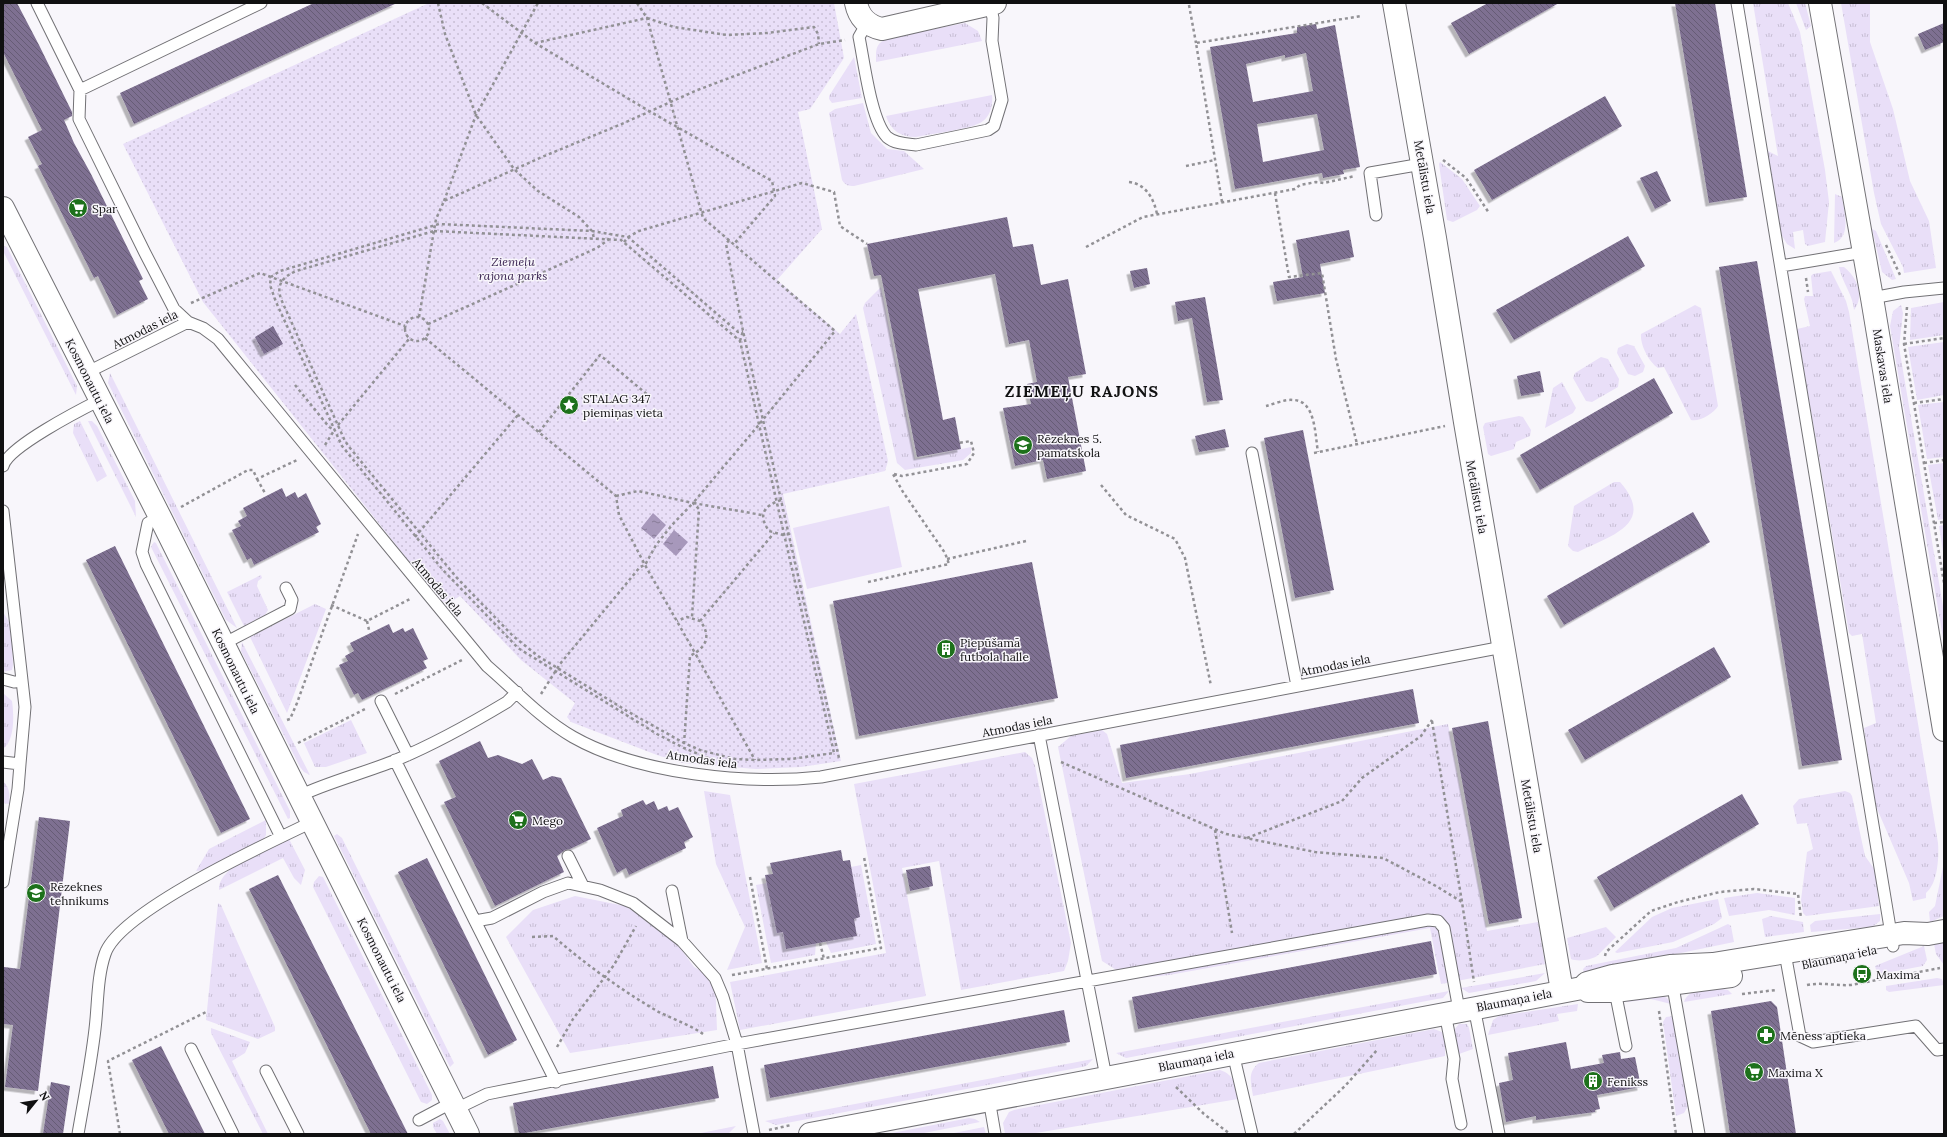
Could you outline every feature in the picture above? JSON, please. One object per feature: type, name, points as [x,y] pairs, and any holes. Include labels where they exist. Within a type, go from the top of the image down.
[{"type":"street","points":[[856,3],[863,30],[882,29],[992,4]]},
{"type":"street","name":"Metālistu iela","points":[[1394,3],[1431,160],[1503,647],[1572,989]]},
{"type":"street","name":"Maskavas iela","points":[[1820,3],[1942,702],[1944,730]]},
{"type":"street","name":"Kosmonautu iela","points":[[5,216],[160,517],[468,1134]]},
{"type":"street","name":"Blaumaņa iela","points":[[1572,989],[1591,992],[1615,991],[1713,964],[1788,970],[1892,941],[1904,933],[1936,933]]},
{"type":"street","name":"Blaumaņa iela","points":[[820,1133],[989,1099],[1572,989],[1612,976],[1671,975]]},
{"type":"lane","points":[[38,3],[80,90],[80,119],[144,253],[174,309],[188,322]]},
{"type":"lane","points":[[80,90],[261,3]]},
{"type":"lane","points":[[1737,3],[1892,941]]},
{"type":"lane","points":[[863,30],[878,122],[882,131],[889,138],[906,144],[916,145],[988,130],[994,126],[1002,100],[992,42],[992,4]]},
{"type":"lane","points":[[1376,215],[1370,173],[1431,160]]},
{"type":"lane","points":[[1781,266],[1864,252]]},
{"type":"lane","points":[[1872,298],[1904,292],[1944,288]]},
{"type":"lane","name":"Atmodas iela","points":[[86,374],[188,322],[203,328],[218,339],[487,666],[517,692],[533,709],[573,737],[613,755],[684,772],[755,780],[801,779],[821,776],[1503,647]]},
{"type":"lane","points":[[3,466],[4,462],[14,451],[57,424],[100,400]]},
{"type":"lane","points":[[1252,452],[1297,686]]},
{"type":"lane","points":[[3,511],[8,590],[25,707],[18,789],[3,882]]},
{"type":"lane","points":[[160,517],[148,523],[142,552],[146,564],[281,837]]},
{"type":"lane","points":[[223,644],[290,609],[292,600],[286,588]]},
{"type":"lane","points":[[3,679],[14,682],[22,681]]},
{"type":"lane","points":[[299,796],[320,786],[408,755],[496,709],[508,702],[517,692]]},
{"type":"lane","points":[[381,701],[408,755]]},
{"type":"lane","points":[[1039,735],[1106,1077]]},
{"type":"lane","points":[[396,760],[556,1082]]},
{"type":"lane","points":[[3,762],[20,764]]},
{"type":"lane","points":[[78,1134],[95,1030],[101,969],[105,952],[113,939],[125,927],[209,873],[312,822]]},
{"type":"lane","points":[[568,856],[583,886]]},
{"type":"lane","points":[[475,921],[492,918],[543,892],[568,883],[600,890],[633,903],[682,940],[715,978],[737,1044],[754,1134]]},
{"type":"lane","points":[[672,891],[682,940]]},
{"type":"lane","points":[[419,1120],[454,1105],[487,1094],[556,1082],[737,1044],[1428,920],[1438,921],[1444,928],[1459,1010],[1499,1134]]},
{"type":"lane","points":[[1788,970],[1800,1036],[1813,1042],[1916,1026],[1937,1050],[1944,1049]]},
{"type":"lane","points":[[1671,975],[1699,1134]]},
{"type":"lane","points":[[1615,991],[1626,1046]]},
{"type":"lane","points":[[1459,1010],[1452,1079],[1461,1124]]},
{"type":"lane","points":[[191,1049],[233,1134]]},
{"type":"lane","points":[[1233,1053],[1252,1134]]},
{"type":"lane","points":[[266,1071],[298,1134]]},
{"type":"lane","points":[[989,1099],[995,1134]]},
{"type":"path","points":[[438,3],[445,34],[476,115],[514,169],[538,191],[580,217],[592,231],[594,238]]},
{"type":"path","points":[[482,3],[535,43],[678,128],[772,181],[775,196],[734,244]]},
{"type":"path","points":[[419,317],[435,225],[476,115],[538,3]]},
{"type":"path","points":[[533,709],[554,672],[640,567],[645,565],[656,545],[759,425],[835,331],[703,218],[647,18],[637,3]]},
{"type":"path","points":[[1189,5],[1222,202]]},
{"type":"path","points":[[1196,43],[1361,16]]},
{"type":"path","points":[[535,43],[647,18],[674,27],[727,35],[767,33],[814,27],[819,44]]},
{"type":"path","points":[[444,202],[514,169],[695,90],[819,44],[863,30]]},
{"type":"path","points":[[1186,166],[1215,160]]},
{"type":"path","points":[[1431,160],[1466,178],[1489,213]]},
{"type":"path","points":[[1086,247],[1143,217],[1276,193],[1295,189],[1300,185],[1316,182],[1324,183],[1370,173]]},
{"type":"path","points":[[1129,182],[1140,185],[1146,190],[1154,202],[1157,214]]},
{"type":"path","points":[[624,242],[628,237],[639,231],[802,183],[834,192],[840,226],[867,244]]},
{"type":"path","points":[[1276,193],[1289,277],[1322,273],[1336,359],[1357,444]]},
{"type":"path","points":[[271,277],[280,271],[435,225],[592,231],[628,237],[738,332],[743,331]]},
{"type":"path","points":[[740,341],[624,242],[609,238],[434,231],[296,271],[286,276],[281,281],[279,290],[281,299],[338,426],[350,448],[457,578],[504,628],[529,649],[684,743],[721,756],[755,760],[791,759],[834,753]]},
{"type":"path","points":[[428,324],[597,248],[609,238],[610,234]]},
{"type":"path","points":[[730,240],[726,244],[743,331],[764,418],[839,758]]},
{"type":"path","points":[[174,309],[206,298],[260,273],[405,326]]},
{"type":"path","points":[[271,277],[272,291],[342,446],[443,570],[518,648],[554,672],[684,748],[710,759]]},
{"type":"path","points":[[1904,292],[1907,318],[1904,344],[1944,583]]},
{"type":"path","points":[[419,317],[428,324],[429,331],[425,338],[415,342],[408,339],[405,333],[405,326],[411,318],[419,317]]},
{"type":"path","points":[[743,331],[740,341],[783,535],[834,753],[839,758]]},
{"type":"path","points":[[425,338],[616,496],[619,515],[645,565],[756,764]]},
{"type":"path","points":[[1904,344],[1944,338]]},
{"type":"path","points":[[314,456],[328,442],[338,426],[408,339]]},
{"type":"path","points":[[539,432],[600,355],[649,396]]},
{"type":"path","points":[[295,385],[329,427],[335,430]]},
{"type":"path","points":[[1914,403],[1944,399]]},
{"type":"path","points":[[1266,406],[1293,400],[1299,401],[1307,408],[1312,417],[1318,452]]},
{"type":"path","points":[[416,537],[518,415]]},
{"type":"path","points":[[1314,453],[1450,426]]},
{"type":"path","points":[[868,582],[948,564],[947,559],[893,474],[902,476],[967,464],[974,453],[971,441],[960,443]]},
{"type":"path","points":[[257,480],[298,460]]},
{"type":"path","points":[[1924,463],[1944,460]]},
{"type":"path","points":[[181,506],[248,470],[253,470],[265,493]]},
{"type":"path","points":[[1101,485],[1126,515],[1175,539],[1185,558],[1214,701]]},
{"type":"path","points":[[616,496],[638,491],[693,503],[762,515]]},
{"type":"path","points":[[781,500],[765,508],[762,515],[769,531],[783,535],[789,534]]},
{"type":"path","points":[[692,617],[699,509],[693,503]]},
{"type":"path","points":[[1934,524],[1944,522]]},
{"type":"path","points":[[287,720],[290,718],[296,703],[358,533]]},
{"type":"path","points":[[700,621],[774,533]]},
{"type":"path","points":[[947,559],[1026,542]]},
{"type":"path","points":[[367,621],[410,599]]},
{"type":"path","points":[[331,605],[367,621]]},
{"type":"path","points":[[677,621],[687,617],[692,617],[700,621],[707,632],[707,638],[701,650],[690,656],[684,748]]},
{"type":"path","points":[[367,621],[369,630]]},
{"type":"path","points":[[1247,838],[1342,801],[1362,778],[1421,736],[1432,720],[1474,982]]},
{"type":"path","points":[[1042,753],[1226,834],[1315,852],[1383,858],[1436,886],[1462,902]]},
{"type":"path","points":[[831,759],[839,758]]},
{"type":"path","points":[[740,764],[763,764]]},
{"type":"path","points":[[1215,830],[1232,933]]},
{"type":"path","points":[[728,976],[881,948],[864,857]]},
{"type":"path","points":[[750,878],[767,969]]},
{"type":"path","points":[[1606,959],[1606,952],[1651,911],[1678,902],[1720,892],[1754,889],[1798,894],[1800,918]]},
{"type":"path","points":[[547,1064],[573,1020],[605,977],[645,912]]},
{"type":"path","points":[[532,937],[553,936],[579,959],[605,977],[658,1011],[692,1026],[724,1047]]},
{"type":"path","points":[[820,943],[824,959]]},
{"type":"path","points":[[1739,994],[1747,994],[1788,970],[1818,983],[1851,985],[1940,968]]},
{"type":"path","points":[[1658,1007],[1676,1134]]},
{"type":"path","points":[[120,1134],[108,1061],[206,1012]]},
{"type":"path","points":[[1294,1134],[1345,1086],[1380,1046]]},
{"type":"path","points":[[1172,1083],[1204,1114],[1230,1134]]},
{"type":"green space","name":"Ziemeļu rajona parks","points":[[429,3],[834,3],[844,58],[810,109],[798,112],[822,229],[777,280],[840,334],[856,314],[888,461],[885,471],[783,494],[841,761],[801,767],[756,769],[682,763],[571,722],[567,717],[575,703],[521,660],[460,596],[447,604],[439,599],[203,302],[123,144]]},
{"type":"green space","points":[[1753,3],[1788,3],[1800,32],[1825,170],[1829,202],[1825,242],[1808,246],[1805,244],[1803,230],[1793,232],[1795,249],[1787,244],[1781,234],[1766,150],[1778,156]]},
{"type":"green space","points":[[1796,3],[1805,3],[1811,26],[1806,30]]},
{"type":"green space","points":[[1841,3],[1870,3],[1870,42],[1893,109],[1910,181],[1929,221],[1936,268],[1904,273],[1903,267],[1881,224],[1874,193]]},
{"type":"green space","points":[[965,23],[978,31],[982,41],[876,62],[878,45],[888,38]]},
{"type":"green space","points":[[854,57],[862,98],[832,103],[829,96]]},
{"type":"green space","points":[[992,95],[991,109],[986,119],[978,124],[951,131],[916,137],[906,136],[897,132],[891,126],[886,116]]},
{"type":"green space","points":[[863,103],[871,133],[887,149],[904,151],[924,169],[854,186],[844,183],[842,180],[829,113],[835,109]]},
{"type":"green space","points":[[1440,162],[1462,179],[1480,206],[1477,210],[1453,222],[1447,220],[1439,164]]},
{"type":"green space","points":[[1835,194],[1842,197],[1846,223],[1840,240],[1834,243]]},
{"type":"green space","points":[[1872,229],[1876,231],[1896,279],[1892,280],[1882,272]]},
{"type":"green space","points":[[3,246],[7,247],[77,386],[76,395],[3,251]]},
{"type":"green space","points":[[1839,267],[1844,267],[1849,271],[1856,281],[1859,299],[1854,310],[1852,299],[1842,278]]},
{"type":"green space","points":[[1831,271],[1846,301],[1849,312],[1938,843],[1937,870],[1933,883],[1926,893],[1926,898],[1913,901],[1909,883],[1875,804],[1864,728],[1876,723],[1862,634],[1852,636],[1849,633],[1797,329],[1810,326],[1804,299],[1805,296],[1813,296],[1811,276],[1813,274]]},
{"type":"green space","points":[[881,287],[915,459],[971,447],[971,453],[963,460],[905,470],[897,463],[863,308],[865,303]]},
{"type":"green space","points":[[1944,302],[1944,335],[1910,340],[1911,308]]},
{"type":"green space","points":[[1695,305],[1701,308],[1718,406],[1706,416],[1698,420],[1691,420],[1664,367],[1658,368],[1648,358],[1642,343],[1641,334]]},
{"type":"green space","points":[[1901,305],[1903,313],[1899,347],[1944,612],[1944,644],[1890,326],[1893,311]]},
{"type":"green space","points":[[1944,342],[1944,395],[1917,400],[1908,347]]},
{"type":"green space","points":[[1627,344],[1634,346],[1645,366],[1643,372],[1635,376],[1628,374],[1617,353],[1618,348]]},
{"type":"green space","points":[[1601,357],[1608,359],[1619,379],[1618,387],[1592,402],[1586,401],[1573,378],[1575,373]]},
{"type":"green space","points":[[110,373],[237,628],[226,620],[108,383]]},
{"type":"green space","points":[[1562,382],[1576,408],[1573,413],[1545,428],[1553,388]]},
{"type":"green space","points":[[1944,402],[1944,457],[1927,459],[1918,405]]},
{"type":"green space","points":[[1519,416],[1523,417],[1531,430],[1530,436],[1516,442],[1514,449],[1491,456],[1488,454],[1483,427],[1485,423]]},
{"type":"green space","points":[[80,421],[107,476],[97,482],[73,433],[74,424]]},
{"type":"green space","points":[[88,421],[92,421],[97,426],[135,501],[136,517]]},
{"type":"green space","points":[[1944,463],[1944,519],[1938,520],[1928,465]]},
{"type":"green space","points":[[1614,482],[1620,482],[1630,496],[1634,508],[1631,518],[1625,527],[1615,534],[1578,552],[1573,551],[1568,546],[1574,506]]},
{"type":"green space","points":[[889,506],[902,567],[807,589],[793,528]]},
{"type":"green space","points":[[1944,525],[1944,558],[1939,526]]},
{"type":"green space","points":[[154,542],[156,543],[290,811],[290,818],[288,819],[151,547]]},
{"type":"green space","points":[[261,575],[262,578],[258,581],[257,586],[268,610],[265,615],[244,626],[227,592]]},
{"type":"green space","points":[[315,604],[326,609],[287,713],[250,637]]},
{"type":"green space","points":[[3,612],[11,625],[13,665],[12,670],[3,672]]},
{"type":"green space","points":[[242,642],[310,775],[304,772],[300,767],[241,651]]},
{"type":"green space","points":[[3,693],[12,701],[13,727],[10,740],[3,749]]},
{"type":"green space","points":[[351,720],[367,753],[326,767],[315,767],[304,743]]},
{"type":"green space","points":[[1448,724],[1487,931],[1538,922],[1545,964],[1441,984],[1430,928],[1169,975],[1131,979],[1102,961],[1058,747],[1071,736],[1102,730],[1107,734],[1122,783],[1190,774]]},
{"type":"green space","points":[[1025,752],[1032,758],[1035,766],[1071,943],[1068,961],[1064,971],[961,990],[939,861],[902,868],[926,996],[740,1030],[730,982],[886,953],[854,784]]},
{"type":"green space","points":[[3,781],[9,792],[9,804],[3,803]]},
{"type":"green space","points":[[704,791],[730,795],[762,963],[727,970],[745,927],[716,864]]},
{"type":"green space","points":[[1845,791],[1850,793],[1852,796],[1865,856],[1875,870],[1879,906],[1806,916],[1803,913],[1801,900],[1807,852],[1813,849],[1807,823],[1797,824],[1793,806],[1799,799]]},
{"type":"green space","points":[[266,820],[266,835],[263,840],[205,870],[196,871],[209,849]]},
{"type":"green space","points":[[337,834],[342,838],[454,1063],[450,1067],[334,836]]},
{"type":"green space","points":[[289,839],[305,870],[301,885],[294,878],[283,858],[219,890],[221,881],[235,866],[258,853]]},
{"type":"green space","points":[[1944,862],[1944,916],[1930,922],[1929,912],[1935,906]]},
{"type":"green space","points":[[861,865],[876,944],[831,953],[826,942],[857,936],[854,919],[860,917],[851,867]]},
{"type":"green space","points":[[319,876],[323,877],[432,1095],[432,1100],[427,1104],[421,1102],[313,887],[314,882]]},
{"type":"green space","points":[[767,883],[783,932],[816,943],[815,955],[771,963],[756,885]]},
{"type":"green space","points":[[1757,893],[1795,898],[1795,915],[1769,910],[1729,916],[1724,898]]},
{"type":"green space","points":[[575,896],[625,906],[653,924],[681,949],[694,967],[715,978],[717,1030],[570,1053],[506,937],[533,910]]},
{"type":"green space","points":[[1718,899],[1722,918],[1714,924],[1673,942],[1617,953],[1615,952],[1652,917],[1672,908]]},
{"type":"green space","points":[[218,903],[221,905],[275,1027],[275,1031],[258,1039],[206,1020]]},
{"type":"green space","points":[[1880,914],[1880,921],[1872,927],[1811,932],[1810,925],[1815,921]]},
{"type":"green space","points":[[1771,916],[1803,922],[1804,932],[1765,937],[1762,919]]},
{"type":"green space","points":[[1728,924],[1731,926],[1734,942],[1584,973],[1583,969],[1586,966],[1676,948]]},
{"type":"green space","points":[[1606,927],[1616,937],[1597,956],[1584,960],[1571,959],[1567,938]]},
{"type":"green space","points":[[1944,943],[1944,965],[1936,954],[1934,944]]},
{"type":"green space","points":[[1924,946],[1927,960],[1923,966],[1880,974],[1877,973],[1875,966]]},
{"type":"green space","points":[[1545,973],[1536,981],[1469,993],[1461,988]]},
{"type":"green space","points":[[1937,978],[1942,979],[1944,985],[1889,992],[1886,990],[1886,986]]},
{"type":"green space","points":[[1717,988],[1728,990],[1732,994],[1684,1002],[1686,997],[1693,992]]},
{"type":"green space","points":[[1449,991],[1443,998],[1126,1058],[1116,1053]]},
{"type":"green space","points":[[1663,996],[1667,998],[1671,1004],[1651,999],[1627,1002],[1629,1000]]},
{"type":"green space","points":[[1578,1004],[1577,1011],[1557,1014],[1559,1021],[1488,1035],[1493,1020],[1499,1016]]},
{"type":"green space","points":[[1674,1016],[1688,1106],[1684,1113],[1676,1116],[1663,1022],[1666,1017]]},
{"type":"green space","points":[[1459,1024],[1467,1024],[1473,1049],[1459,1054],[1454,1030]]},
{"type":"green space","points":[[211,1028],[250,1042],[245,1053],[232,1061],[268,1134],[263,1134],[211,1033]]},
{"type":"green space","points":[[1434,1029],[1442,1032],[1445,1043],[1445,1056],[1253,1096],[1251,1074],[1255,1066],[1259,1063]]},
{"type":"green space","points":[[1093,1059],[1086,1066],[1077,1068],[776,1125],[765,1121]]},
{"type":"green space","points":[[1220,1070],[1229,1075],[1234,1081],[1238,1099],[1030,1134],[1005,1134],[1003,1123],[1009,1112],[1014,1110]]},
{"type":"green space","points":[[969,1118],[980,1122],[919,1134],[887,1134]]},
{"type":"green space","points":[[440,1119],[443,1121],[450,1134],[437,1134],[433,1127],[433,1123]]},
{"type":"green space","points":[[736,1126],[728,1134],[696,1134]]},
{"type":"green space","points":[[984,1127],[986,1134],[949,1134]]},
{"type":"water","points":[[653,513],[666,525],[654,539],[641,528]]},
{"type":"water","points":[[674,530],[688,542],[676,556],[663,544]]},
{"type":"building","points":[[3,3],[17,3],[39,45],[72,112],[72,116],[64,120],[74,143],[143,279],[139,281],[148,299],[117,315],[98,276],[94,278],[38,166],[42,164],[28,137],[42,130],[3,52]]},
{"type":"building","points":[[314,3],[397,3],[134,124],[120,93]]},
{"type":"building","points":[[1488,3],[1559,3],[1469,54],[1451,23]]},
{"type":"building","points":[[1675,3],[1715,3],[1747,197],[1709,203]]},
{"type":"building","points":[[1944,23],[1944,42],[1925,50],[1918,34]]},
{"type":"building","points":[[1316,24],[1317,29],[1335,25],[1360,167],[1343,170],[1344,174],[1323,178],[1322,173],[1235,189],[1210,47],[1297,33],[1297,27]],"holes":[[[1306,53],[1313,91],[1253,102],[1246,64],[1285,55],[1285,58]],[[1317,114],[1324,150],[1263,162],[1257,124]]]},
{"type":"building","points":[[1605,96],[1622,126],[1492,200],[1474,170]]},
{"type":"building","points":[[1657,171],[1671,201],[1655,209],[1640,178]]},
{"type":"building","points":[[1007,217],[1013,247],[1033,244],[1041,285],[1068,279],[1086,374],[1068,377],[1086,471],[1047,479],[1043,460],[1015,466],[1003,408],[1031,404],[1027,384],[1037,382],[1029,340],[1009,344],[995,274],[918,289],[943,420],[955,417],[961,449],[917,457],[881,275],[874,276],[867,244]]},
{"type":"building","points":[[1349,230],[1354,257],[1320,264],[1325,293],[1277,301],[1273,282],[1303,277],[1296,240]]},
{"type":"building","points":[[1628,236],[1645,266],[1514,340],[1496,310]]},
{"type":"building","points":[[1757,261],[1842,760],[1802,766],[1719,267]]},
{"type":"building","points":[[1147,268],[1150,284],[1134,288],[1130,271]]},
{"type":"building","points":[[1205,297],[1223,400],[1207,402],[1192,318],[1178,321],[1175,302]]},
{"type":"building","points":[[273,326],[283,344],[264,354],[255,337]]},
{"type":"building","points":[[1540,371],[1544,392],[1521,396],[1517,376]]},
{"type":"building","points":[[1654,378],[1673,413],[1540,490],[1520,455]]},
{"type":"building","points":[[1225,429],[1229,447],[1199,452],[1195,436]]},
{"type":"building","points":[[1303,430],[1334,590],[1295,598],[1264,438]]},
{"type":"building","points":[[282,488],[286,497],[295,492],[298,498],[306,493],[321,524],[316,527],[319,532],[254,565],[251,558],[247,560],[232,530],[241,526],[238,521],[247,516],[243,508]]},
{"type":"building","points":[[1693,512],[1710,542],[1564,625],[1547,596]]},
{"type":"building","points":[[115,546],[250,819],[221,833],[86,560]]},
{"type":"building","name":"Piepūšamā futbola halle","points":[[1032,562],[1058,698],[859,736],[833,601]]},
{"type":"building","points":[[389,624],[393,633],[403,628],[405,632],[413,628],[428,659],[423,661],[427,668],[362,700],[358,693],[354,695],[339,665],[348,661],[345,656],[354,651],[350,643]]},
{"type":"building","points":[[1714,647],[1731,677],[1585,760],[1568,730]]},
{"type":"building","points":[[1413,689],[1419,723],[1126,778],[1120,745]]},
{"type":"building","points":[[1488,721],[1522,918],[1489,924],[1452,728]]},
{"type":"building","name":"Mego","points":[[480,741],[488,758],[498,755],[522,764],[532,759],[543,780],[552,776],[561,778],[591,839],[565,850],[557,856],[564,872],[495,906],[444,802],[456,797],[439,761]]},
{"type":"building","points":[[1742,794],[1759,824],[1614,908],[1597,877]]},
{"type":"building","points":[[643,800],[646,805],[654,801],[658,810],[667,806],[669,811],[678,807],[693,837],[684,842],[686,848],[629,875],[626,868],[617,873],[597,828],[623,816],[621,810]]},
{"type":"building","points":[[39,817],[70,821],[38,1091],[5,1087],[13,1025],[3,1024],[3,976],[4,967],[20,969]]},
{"type":"building","points":[[841,850],[843,861],[850,860],[860,917],[854,919],[857,936],[786,949],[783,932],[777,933],[765,875],[773,874],[770,863]]},
{"type":"building","points":[[427,858],[517,1040],[488,1055],[398,872]]},
{"type":"building","points":[[930,866],[933,886],[910,891],[906,870]]},
{"type":"building","points":[[278,875],[408,1134],[371,1134],[249,889]]},
{"type":"building","points":[[1431,941],[1437,974],[1138,1029],[1132,997]]},
{"type":"building","name":"Maxima X","points":[[1771,1001],[1777,1007],[1796,1134],[1730,1134],[1711,1011]]},
{"type":"building","points":[[1064,1010],[1070,1042],[770,1098],[764,1065]]},
{"type":"building","points":[[1566,1042],[1571,1069],[1604,1063],[1602,1055],[1620,1052],[1621,1059],[1635,1057],[1641,1087],[1597,1095],[1600,1109],[1595,1110],[1595,1112],[1536,1120],[1536,1116],[1506,1122],[1499,1083],[1513,1080],[1508,1053]]},
{"type":"building","points":[[161,1046],[205,1134],[169,1134],[132,1060]]},
{"type":"building","points":[[713,1066],[719,1098],[519,1134],[513,1103]]},
{"type":"building","points":[[51,1082],[70,1086],[63,1134],[43,1134]]},
{"type":"place","name":"Spar","points":[[78,208]]},
{"type":"place","name":"STALAG 347 piemiņas vieta","points":[[569,405]]},
{"type":"place","name":"Rēzeknes 5. pamatskola","points":[[1023,445]]},
{"type":"place","name":"Piepūšamā futbola halle","points":[[946,649]]},
{"type":"place","name":"Mego","points":[[518,820]]},
{"type":"place","name":"Rēzeknes tehnikums","points":[[36,893]]},
{"type":"place","name":"Maxima","points":[[1862,974]]},
{"type":"place","name":"Mēness aptieka","points":[[1766,1035]]},
{"type":"place","name":"Maxima X","points":[[1754,1072]]},
{"type":"place","name":"Fenikss","points":[[1593,1081]]},
{"type":"district","name":"ZIEMEĻU RAJONS","points":[[1082,391]]}]
